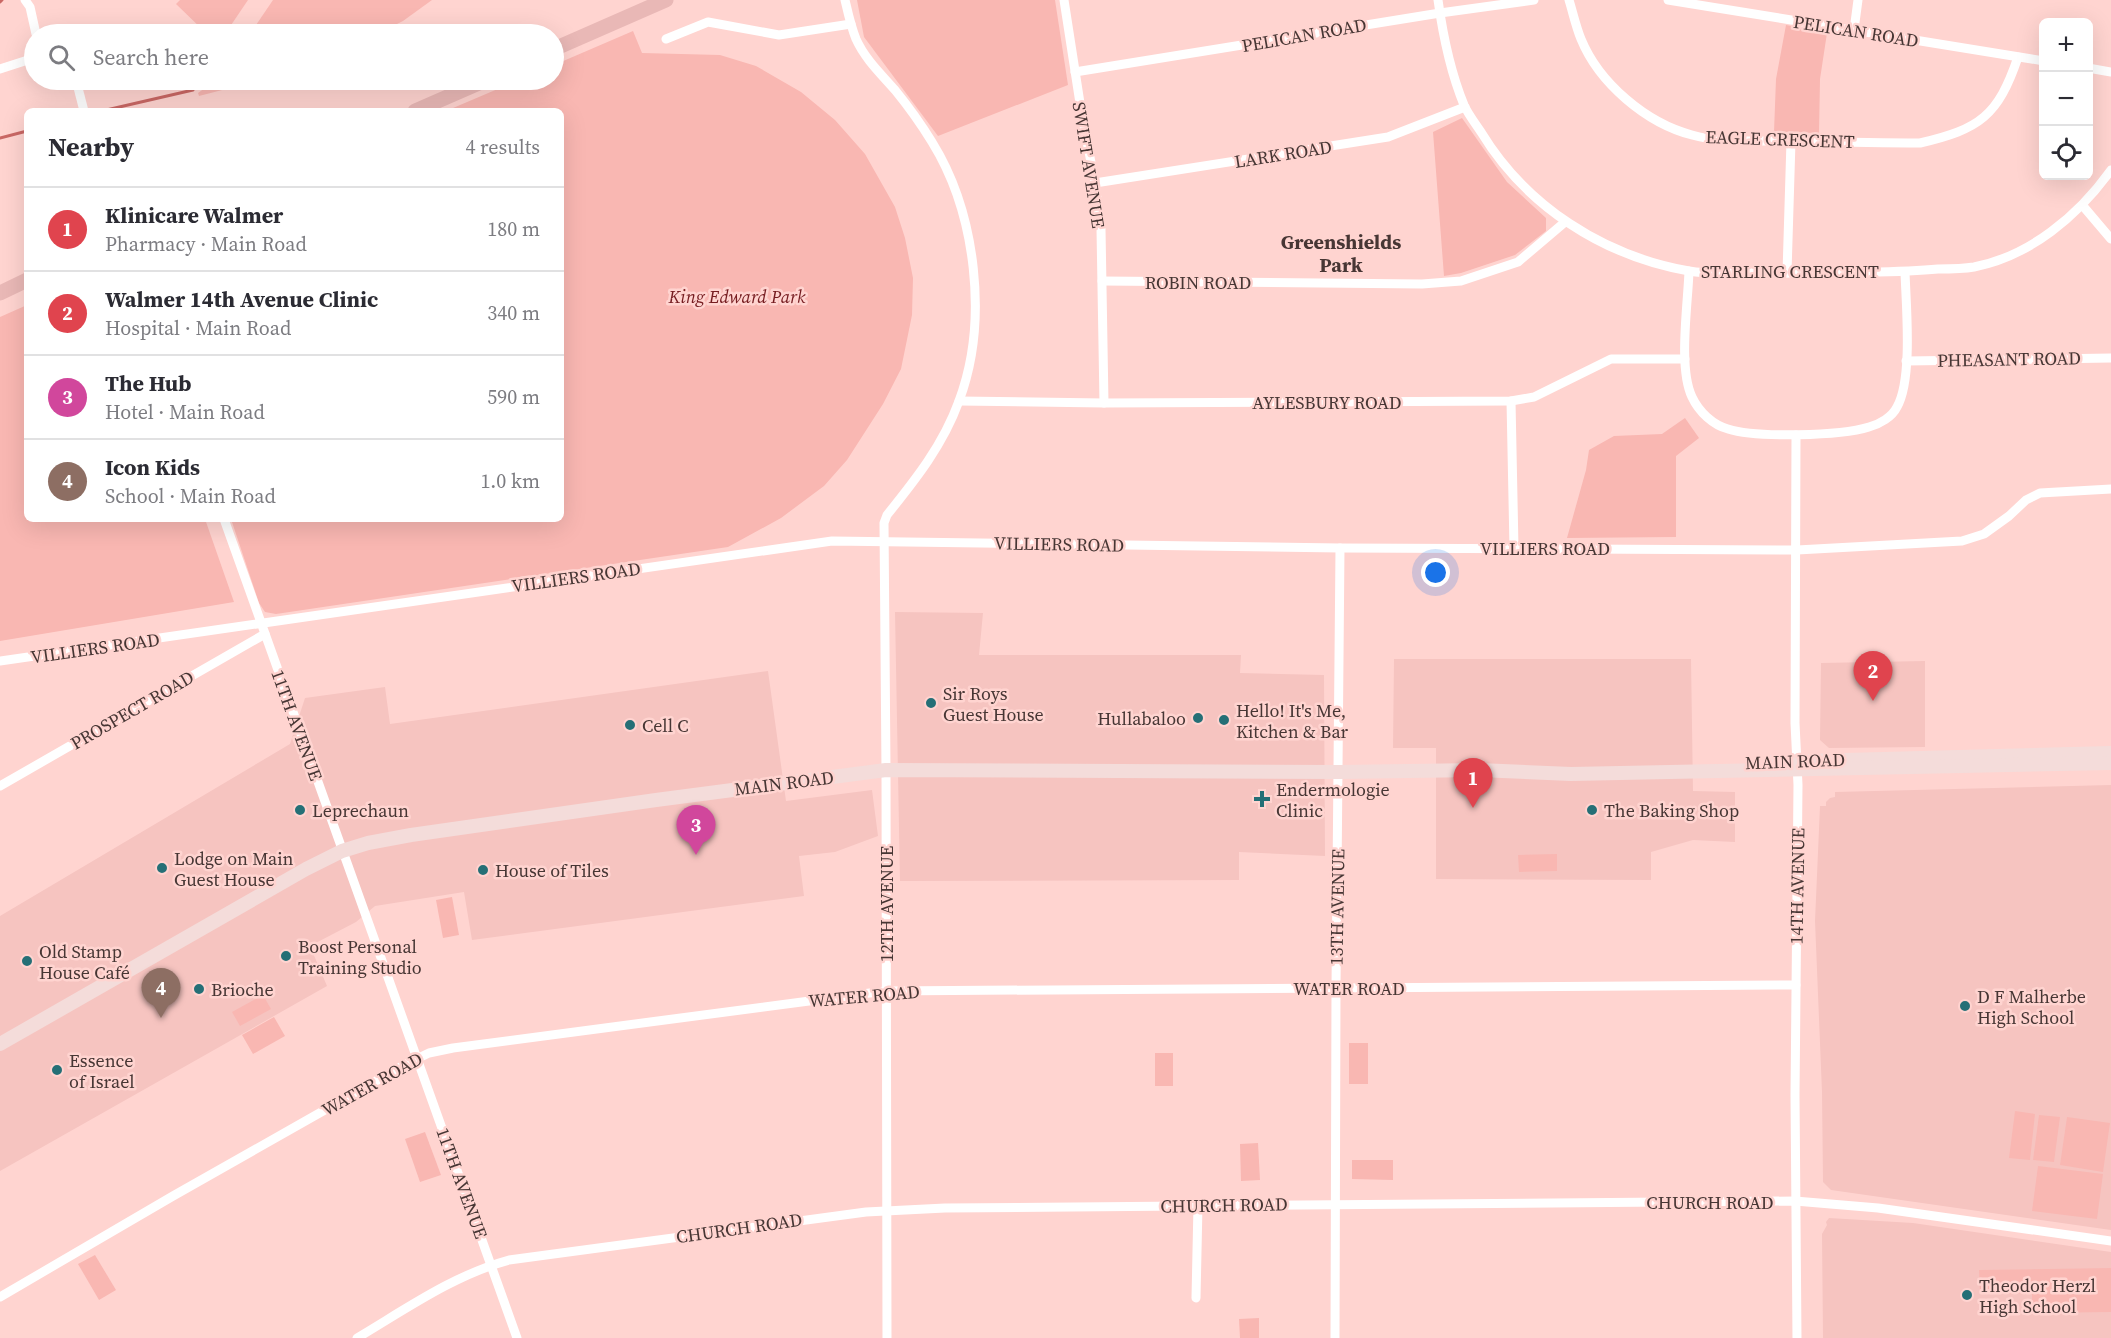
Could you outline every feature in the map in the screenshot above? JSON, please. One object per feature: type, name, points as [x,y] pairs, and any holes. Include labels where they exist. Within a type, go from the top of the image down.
[{"type":"main road","points":[[564,45],[666,0]]},
{"type":"main road","points":[[422,108],[463,90]]},
{"type":"main road","points":[[0,293],[24,281]]},
{"type":"main road","points":[[0,300],[24,289]]},
{"type":"main road","name":"MAIN ROAD","points":[[0,1044],[306,869],[342,851],[368,843],[411,835],[656,800],[886,770],[1339,772],[1479,770],[1571,774],[2111,753]]},
{"type":"main road","name":"MAIN ROAD","points":[[1797,766],[2111,763]]},
{"type":"street","points":[[25,0],[30,7],[34,24]]},
{"type":"street","name":"12TH AVENUE","points":[[846,0],[856,41],[932,142],[950,177],[964,218],[974,264],[975,305],[968,370],[959,401],[942,439],[923,470],[885,519],[887,1338]]},
{"type":"street","name":"SWIFT AVENUE","points":[[1064,0],[1101,229],[1104,404]]},
{"type":"street","name":"STARLING CRESCENT","points":[[1438,0],[1450,66],[1465,107],[1486,141],[1512,174],[1533,196],[1565,222],[1635,257],[1689,271],[1723,273],[1905,272],[1973,267],[2002,259],[2049,233],[2083,206],[2111,170]]},
{"type":"street","name":"PELICAN ROAD","points":[[1075,72],[1534,0]]},
{"type":"street","name":"EAGLE CRESCENT","points":[[1569,0],[1581,41],[1614,88],[1640,111],[1665,125],[1692,135],[1727,141],[1920,143],[1948,137],[1983,118],[2000,101],[2018,57]]},
{"type":"street","name":"PELICAN ROAD","points":[[1668,0],[2039,60]]},
{"type":"street","points":[[1854,30],[1858,0]]},
{"type":"street","points":[[666,39],[708,22],[778,35],[851,24]]},
{"type":"street","points":[[0,69],[24,61]]},
{"type":"street","points":[[2093,69],[2111,72]]},
{"type":"street","points":[[79,90],[83,108]]},
{"type":"street","name":"LARK ROAD","points":[[1095,183],[1388,137],[1465,107]]},
{"type":"street","points":[[1787,273],[1791,141]]},
{"type":"street","points":[[2083,206],[2111,239]]},
{"type":"street","name":"ROBIN ROAD","points":[[1102,281],[1422,284],[1461,281],[1518,262],[1565,222]]},
{"type":"street","points":[[1689,271],[1685,359],[1688,384],[1699,408],[1717,425],[1730,430],[1796,435],[1870,427],[1890,417],[1897,408],[1903,395],[1906,361],[1905,272]]},
{"type":"street","name":"PHEASANT ROAD","points":[[1906,361],[2111,358]]},
{"type":"street","name":"AYLESBURY ROAD","points":[[959,401],[1104,404],[1511,401],[1534,397],[1611,359],[1685,359]]},
{"type":"street","points":[[1511,401],[1514,548]]},
{"type":"street","name":"14TH AVENUE","points":[[1796,435],[1797,1338]]},
{"type":"street","name":"VILLIERS ROAD","points":[[0,661],[807,544],[857,540],[1340,548],[1797,549],[1962,541],[1984,534],[2026,500],[2040,493],[2111,489]]},
{"type":"street","name":"11TH AVENUE","points":[[225,522],[518,1338]]},
{"type":"street","name":"13TH AVENUE","points":[[1335,1338],[1340,548]]},
{"type":"street","name":"PROSPECT ROAD","points":[[0,786],[265,634]]},
{"type":"street","name":"WATER ROAD","points":[[0,1297],[173,1196],[418,1058],[453,1048],[885,991],[1796,985]]},
{"type":"street","name":"CHURCH ROAD","points":[[357,1338],[441,1288],[491,1265],[526,1257],[886,1211],[945,1208],[1336,1204],[1796,1202],[1878,1208],[2111,1241]]},
{"type":"street","points":[[1196,1298],[1198,1206]]},
{"type":"shaded area","points":[[895,612],[983,613],[979,655],[1241,655],[1240,673],[1324,675],[1325,856],[1239,852],[1239,880],[900,881]]},
{"type":"shaded area","points":[[1394,659],[1691,659],[1693,791],[1735,792],[1735,842],[1693,840],[1651,852],[1651,880],[1436,879],[1436,748],[1393,748]]},
{"type":"shaded area","points":[[1925,661],[1925,747],[1829,748],[1820,740],[1821,663]]},
{"type":"shaded area","points":[[768,671],[786,801],[872,790],[878,836],[835,852],[799,856],[804,896],[472,940],[464,892],[375,906],[356,922],[310,946],[327,986],[0,1171],[0,916],[290,744],[305,698],[385,687],[390,724]]},
{"type":"shaded area","name":"D F Malherbe High School","points":[[2111,785],[2111,1230],[1831,1190],[1823,1182],[1815,921],[1820,806],[1826,806],[1830,798],[1835,797],[1835,792]]},
{"type":"shaded area","name":"Theodor Herzl High School","points":[[1829,1218],[1913,1223],[2111,1252],[2111,1338],[1823,1338],[1822,1234]]},
{"type":"green space","points":[[180,0],[248,0],[232,24],[197,24],[176,4]]},
{"type":"green space","points":[[273,0],[432,0],[397,24],[257,24]]},
{"type":"green space","points":[[857,0],[1055,0],[1068,85],[938,136],[864,37]]},
{"type":"green space","points":[[1786,25],[1827,33],[1820,79],[1819,133],[1774,132],[1776,79]]},
{"type":"green space","name":"King Edward Park","points":[[633,31],[642,53],[720,55],[756,66],[801,92],[835,120],[865,154],[895,207],[905,238],[913,278],[912,315],[901,369],[883,404],[847,460],[824,486],[781,518],[728,547],[276,614],[265,612],[259,603],[232,522],[564,522],[564,108],[453,108],[495,90],[564,90],[564,61]]},
{"type":"green space","points":[[202,90],[222,90],[199,96],[198,93]]},
{"type":"green space","points":[[1462,118],[1507,182],[1546,218],[1546,231],[1515,255],[1461,273],[1444,276],[1433,132]]},
{"type":"green space","points":[[24,306],[24,522],[206,522],[234,602],[0,641],[0,317]]},
{"type":"green space","points":[[1685,418],[1699,438],[1676,456],[1676,537],[1567,538],[1586,470],[1589,450],[1614,436],[1662,434]]},
{"type":"green space","points":[[1557,854],[1557,871],[1519,872],[1518,855]]},
{"type":"green space","points":[[452,897],[459,935],[443,938],[436,900]]},
{"type":"green space","points":[[263,995],[271,1009],[240,1026],[232,1012]]},
{"type":"green space","points":[[274,1017],[285,1036],[253,1054],[242,1035]]},
{"type":"green space","points":[[1349,1043],[1368,1043],[1368,1084],[1349,1084]]},
{"type":"green space","points":[[1155,1053],[1173,1053],[1173,1086],[1155,1086]]},
{"type":"green space","points":[[2015,1111],[2035,1114],[2030,1160],[2009,1158]]},
{"type":"green space","points":[[2039,1115],[2060,1117],[2054,1162],[2033,1160]]},
{"type":"green space","points":[[2067,1117],[2110,1123],[2103,1172],[2060,1165]]},
{"type":"green space","points":[[425,1132],[441,1175],[420,1182],[405,1139]]},
{"type":"green space","points":[[1258,1143],[1260,1180],[1241,1181],[1240,1144]]},
{"type":"green space","points":[[1352,1160],[1393,1160],[1393,1180],[1352,1179]]},
{"type":"green space","points":[[2038,1166],[2103,1174],[2097,1219],[2032,1211]]},
{"type":"green space","points":[[95,1255],[116,1290],[99,1300],[78,1264]]},
{"type":"green space","points":[[2111,1268],[2111,1312],[2032,1313],[2032,1293],[1980,1294],[1979,1270]]},
{"type":"green space","points":[[1259,1318],[1259,1338],[1240,1338],[1239,1319]]},
{"type":"waterway","points":[[115,108],[193,90]]},
{"type":"waterway","points":[[0,138],[24,132]]},
{"type":"place","name":"Walmer 14th Avenue Clinic","points":[[1873,701]]},
{"type":"place","name":"Sir Roys Guest House","points":[[931,703]]},
{"type":"place","name":"Hullabaloo","points":[[1198,718]]},
{"type":"place","name":"Hello! It's Me, Kitchen & Bar","points":[[1224,720]]},
{"type":"place","name":"Cell C","points":[[630,725]]},
{"type":"place","name":"Endermologie Clinic","points":[[1262,799]]},
{"type":"place","name":"Klinicare Walmer","points":[[1473,808]]},
{"type":"place","name":"Leprechaun","points":[[300,810]]},
{"type":"place","name":"The Baking Shop","points":[[1592,810]]},
{"type":"place","name":"The Hub","points":[[696,855]]},
{"type":"place","name":"Lodge on Main Guest House","points":[[162,868]]},
{"type":"place","name":"House of Tiles","points":[[483,870]]},
{"type":"place","name":"Boost Personal Training Studio","points":[[286,956]]},
{"type":"place","name":"Old Stamp House Café","points":[[27,961]]},
{"type":"place","name":"Brioche","points":[[199,989]]},
{"type":"place","name":"D F Malherbe High School","points":[[1965,1006]]},
{"type":"place","name":"Icon Kids","points":[[161,1018]]},
{"type":"place","name":"Essence of Israel","points":[[57,1070]]},
{"type":"place","name":"Theodor Herzl High School","points":[[1967,1295]]},
{"type":"district","name":"Greenshields Park","points":[[1341,254]]}]
